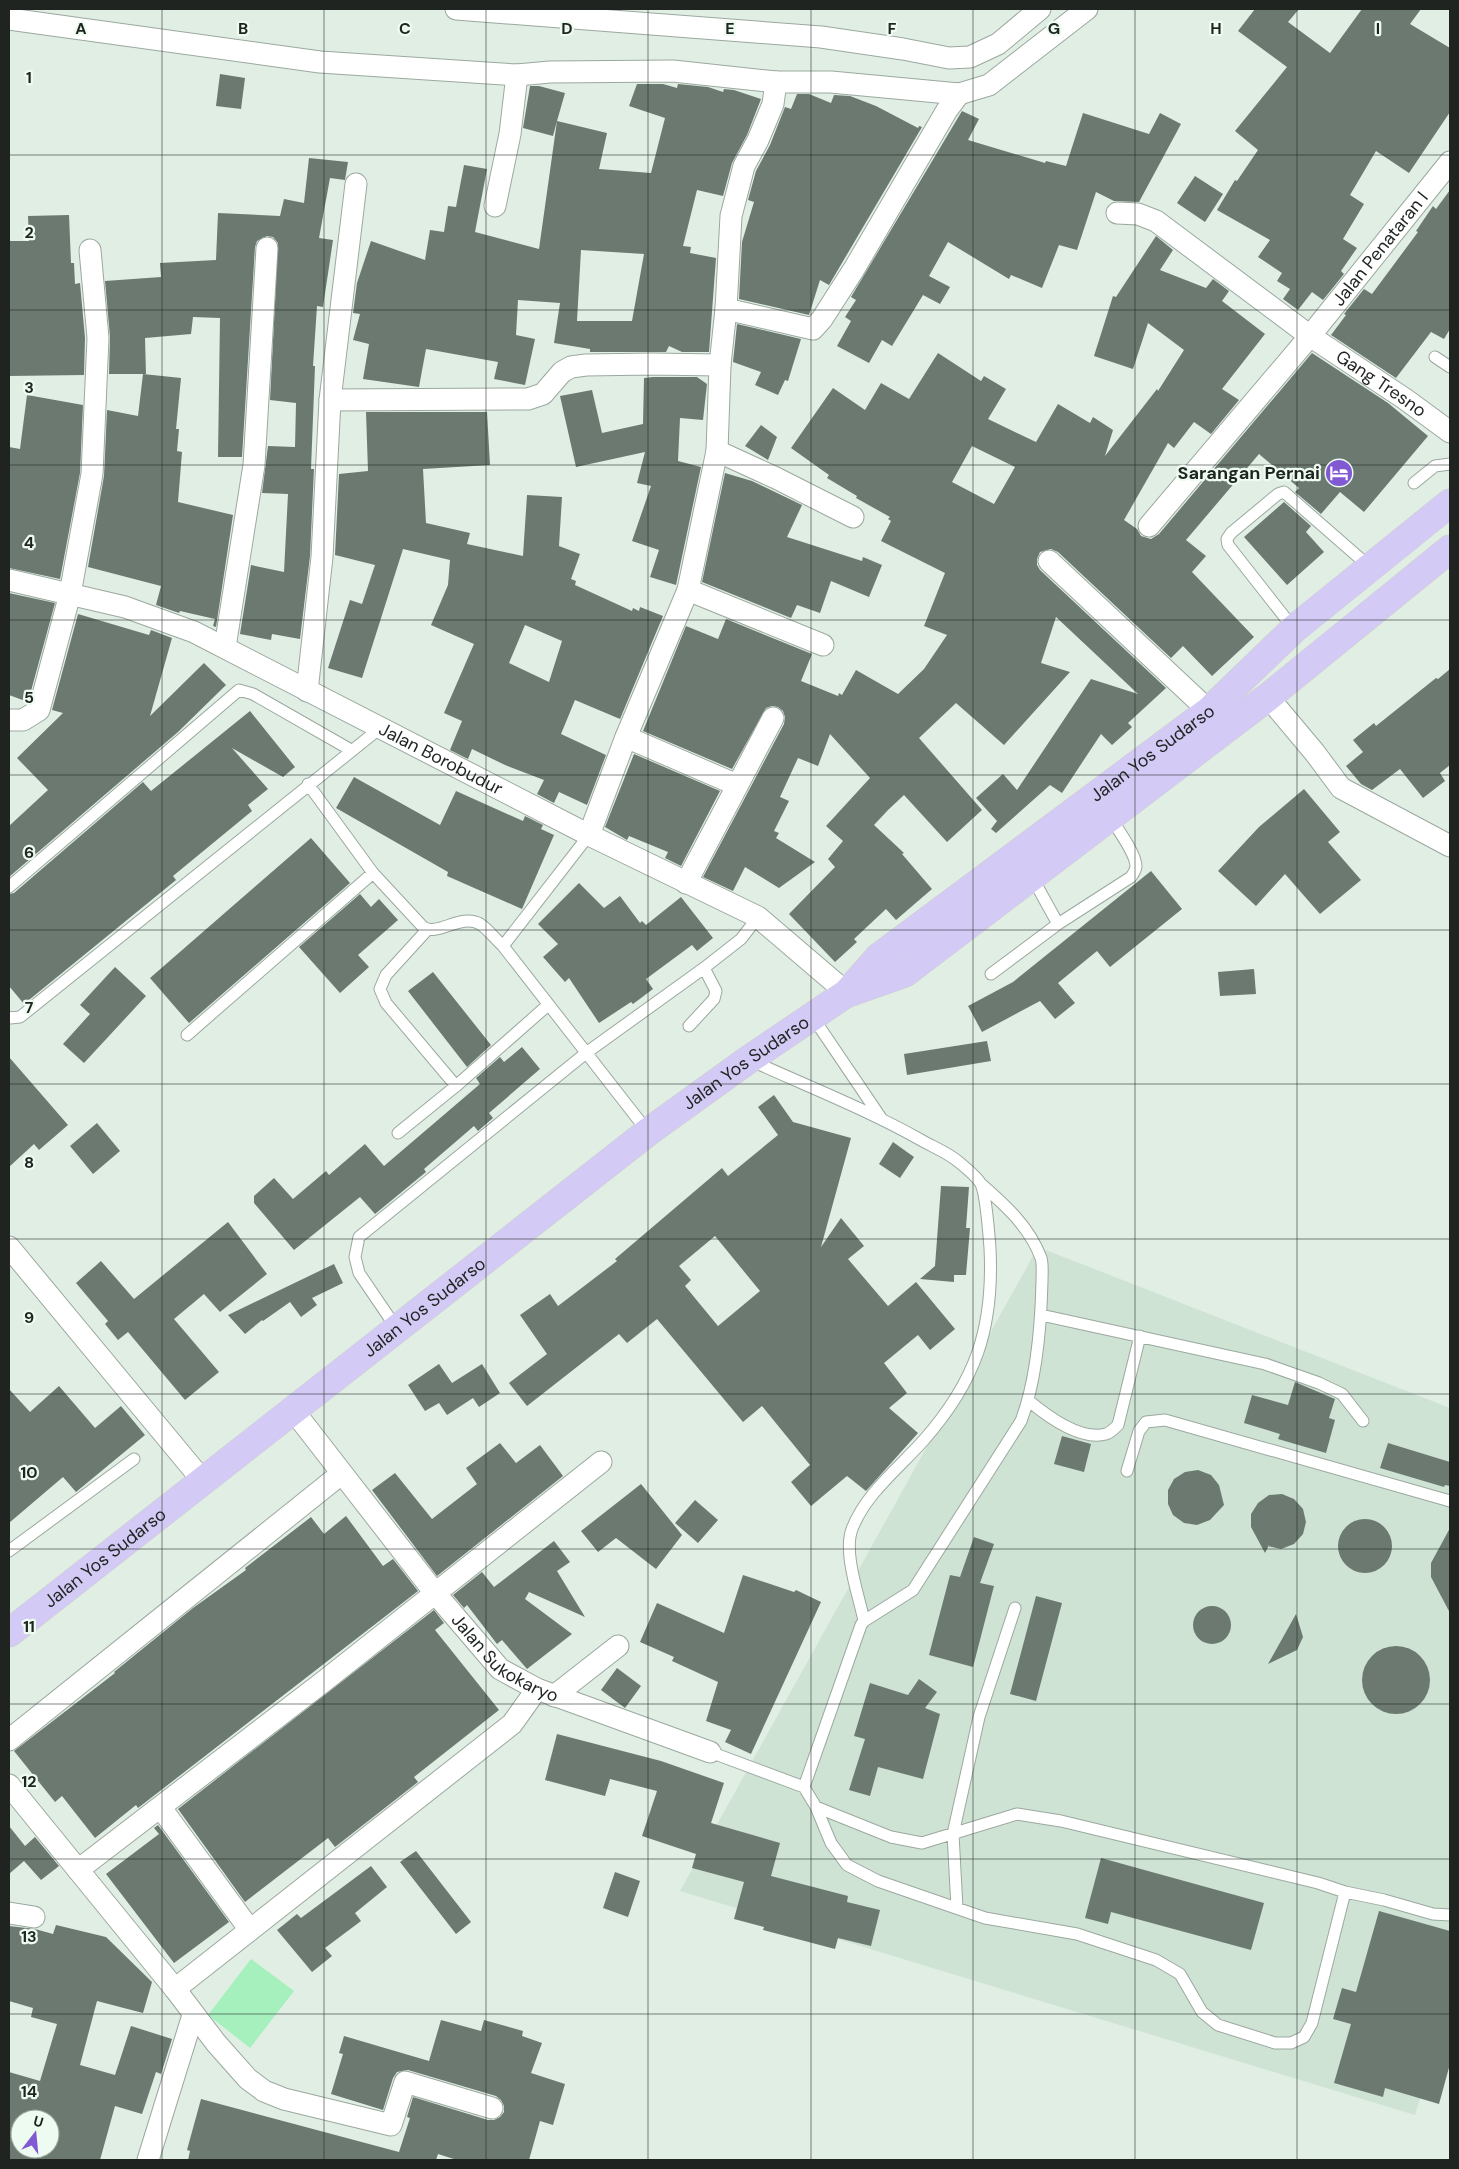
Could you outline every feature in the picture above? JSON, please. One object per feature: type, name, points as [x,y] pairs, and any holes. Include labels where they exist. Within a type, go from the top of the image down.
[{"type":"highway","name":"Jalan Yos Sudarso","points":[[847,993],[879,957],[1209,711],[1294,629],[1450,503]]},
{"type":"highway","name":"Jalan Yos Sudarso","points":[[9,1633],[648,1132],[748,1060],[847,993],[905,973],[1268,697],[1450,549]]},
{"type":"highway","points":[[1294,629],[1318,657]]},
{"type":"street","points":[[456,9],[821,37],[949,58],[970,57],[998,44],[1040,9]]},
{"type":"street","points":[[9,20],[320,62],[517,75],[550,72],[673,71],[776,82],[831,82],[959,94],[989,85],[1087,9]]},
{"type":"street","points":[[495,206],[510,134],[517,75]]},
{"type":"street","points":[[589,835],[626,737],[688,590],[717,451],[720,365],[726,309],[730,216],[744,166],[758,140],[773,104],[776,82]]},
{"type":"street","points":[[726,309],[813,330],[854,269],[947,110],[959,94]]},
{"type":"street","name":"Jalan Penataran I","points":[[1149,526],[1310,336],[1450,162]]},
{"type":"street","points":[[307,691],[322,557],[330,400],[356,184]]},
{"type":"street","name":"Gang Tresno","points":[[1117,213],[1138,214],[1156,222],[1310,336],[1405,399],[1450,432]]},
{"type":"street","points":[[225,647],[254,465],[266,248]]},
{"type":"street","points":[[9,720],[23,720],[39,710],[70,594],[92,474],[98,338],[90,250]]},
{"type":"street","points":[[330,400],[528,399],[544,394],[562,372],[586,365],[720,365]]},
{"type":"street","points":[[717,451],[853,517]]},
{"type":"street","points":[[1049,560],[1209,711]]},
{"type":"street","name":"Jalan Borobudur","points":[[9,580],[125,607],[194,632],[225,647],[379,729],[589,835],[758,916],[847,993]]},
{"type":"street","points":[[688,590],[823,645]]},
{"type":"street","points":[[1268,697],[1315,753],[1341,788],[1450,846]]},
{"type":"street","points":[[686,883],[773,718]]},
{"type":"street","points":[[626,737],[737,785]]},
{"type":"street","points":[[9,1248],[203,1481]]},
{"type":"street","name":"Jalan Sukokaryo","points":[[293,1410],[435,1593],[500,1669],[546,1692],[710,1752]]},
{"type":"street","points":[[78,1870],[161,1808],[600,1462]]},
{"type":"street","points":[[9,1740],[342,1474]]},
{"type":"street","points":[[175,1989],[512,1724],[546,1692],[618,1646]]},
{"type":"street","points":[[9,1785],[175,1989],[193,2015],[248,2079],[264,2091],[284,2099],[390,2125],[405,2082],[492,2108]]},
{"type":"street","points":[[161,1808],[250,1930]]},
{"type":"street","points":[[9,1913],[34,1917]]},
{"type":"street","points":[[148,2160],[193,2015]]},
{"type":"lane","points":[[1435,357],[1450,368]]},
{"type":"lane","points":[[1414,483],[1435,466],[1450,464]]},
{"type":"lane","points":[[1294,629],[1228,545],[1227,539],[1231,533],[1278,494],[1284,492],[1371,568]]},
{"type":"lane","points":[[9,887],[239,690],[252,694],[351,750]]},
{"type":"lane","points":[[9,1016],[10,1018],[20,1017],[308,784],[379,729]]},
{"type":"lane","points":[[308,784],[373,873],[427,930]]},
{"type":"lane","points":[[991,974],[1058,924],[1131,877],[1136,866],[1110,817]]},
{"type":"lane","points":[[503,946],[589,835]]},
{"type":"lane","points":[[186,1035],[373,873]]},
{"type":"lane","points":[[1032,877],[1058,924]]},
{"type":"lane","points":[[397,1329],[359,1273],[355,1257],[359,1237],[586,1053],[741,939],[758,916]]},
{"type":"lane","points":[[456,1086],[386,1003],[380,988],[386,975],[427,930],[464,920],[479,924],[503,946],[648,1132]]},
{"type":"lane","points":[[689,1026],[714,999],[716,991],[704,968]]},
{"type":"lane","points":[[398,1133],[456,1086],[548,1005]]},
{"type":"lane","points":[[812,1016],[881,1118]]},
{"type":"lane","points":[[748,1060],[881,1118],[958,1161],[1011,1210],[1028,1233],[1042,1260],[1042,1314],[1028,1401],[1021,1421],[913,1590],[864,1621],[861,1625],[804,1787],[816,1807],[831,1843],[847,1865],[878,1881],[985,1918],[1077,1934],[1156,1960],[1180,1974],[1202,2012],[1218,2025],[1275,2043],[1291,2043],[1304,2037],[1312,2023],[1345,1892]]},
{"type":"lane","points":[[864,1621],[849,1550],[852,1530],[860,1512],[894,1470],[923,1441],[956,1398],[979,1352],[988,1316],[991,1273],[989,1230],[981,1184]]},
{"type":"lane","points":[[1042,1314],[1265,1364],[1318,1383],[1342,1394],[1363,1421]]},
{"type":"lane","points":[[1028,1401],[1051,1420],[1092,1436],[1107,1434],[1118,1426],[1140,1336]]},
{"type":"lane","points":[[1127,1471],[1140,1431],[1146,1422],[1165,1420],[1450,1501]]},
{"type":"lane","points":[[9,1550],[134,1460]]},
{"type":"lane","points":[[957,1908],[953,1834],[979,1717],[1015,1608]]},
{"type":"lane","name":"Jalan Sukokaryo","points":[[710,1752],[804,1787]]},
{"type":"lane","points":[[816,1807],[891,1837],[922,1843],[1017,1814],[1061,1821],[1318,1883],[1345,1892],[1384,1900],[1433,1914],[1450,1915]]},
{"type":"shaded area","points":[[1038,1247],[1450,1408],[1450,2000],[1415,2115],[680,1891]]},
{"type":"green space","points":[[251,1959],[294,1991],[250,2048],[208,2015]]},
{"type":"building","points":[[1255,9],[1299,9],[1288,22],[1330,53],[1362,9],[1421,9],[1410,24],[1450,48],[1450,112],[1409,173],[1376,151],[1350,195],[1364,204],[1343,239],[1357,248],[1341,271],[1344,274],[1323,300],[1312,292],[1298,310],[1283,299],[1290,289],[1277,281],[1282,273],[1258,257],[1270,240],[1217,210],[1235,180],[1237,181],[1258,150],[1235,131],[1287,67],[1238,31]]},
{"type":"building","points":[[220,74],[245,78],[241,109],[216,106]]},
{"type":"building","points":[[637,84],[663,84],[677,88],[678,84],[708,87],[723,92],[724,89],[734,90],[761,99],[747,135],[732,163],[723,196],[697,190],[683,246],[691,247],[690,253],[716,258],[709,352],[682,352],[669,346],[666,352],[590,352],[590,349],[554,343],[560,303],[518,300],[516,335],[535,339],[525,385],[494,379],[498,362],[426,349],[419,387],[363,379],[369,344],[353,340],[360,314],[353,313],[357,283],[371,241],[425,260],[430,230],[444,232],[448,206],[456,207],[464,165],[487,169],[475,232],[539,249],[557,121],[607,133],[599,169],[651,173],[665,118],[629,106]],"holes":[[[581,250],[644,254],[632,321],[577,321]]]},
{"type":"building","points":[[530,86],[539,86],[565,93],[553,136],[523,128]]},
{"type":"building","points":[[797,94],[809,94],[831,103],[834,95],[850,96],[876,106],[918,128],[919,126],[922,127],[829,285],[820,280],[809,315],[739,299],[742,242],[754,202],[748,200],[756,171],[770,145],[785,107],[791,109]]},
{"type":"building","points":[[962,111],[979,119],[968,140],[1045,163],[1046,161],[1066,166],[1083,113],[1149,134],[1160,113],[1181,124],[1139,202],[1114,201],[1096,192],[1077,250],[1059,245],[1042,288],[1011,275],[1009,279],[948,242],[929,276],[950,287],[940,304],[923,295],[892,346],[882,340],[869,363],[837,346],[851,321],[845,317],[856,300],[851,297]]},
{"type":"building","points":[[309,158],[348,162],[345,180],[330,178],[319,238],[333,240],[323,307],[317,306],[313,366],[315,366],[311,469],[314,469],[310,556],[300,639],[272,634],[271,640],[240,634],[251,565],[284,572],[288,494],[262,493],[268,446],[295,447],[296,403],[270,400],[278,243],[273,237],[267,236],[257,241],[255,247],[242,457],[218,457],[220,318],[193,317],[191,334],[145,338],[146,374],[109,374],[110,337],[105,281],[161,277],[160,263],[216,260],[218,213],[280,216],[284,199],[304,203]]},
{"type":"building","points":[[1195,176],[1223,194],[1205,222],[1177,203]]},
{"type":"building","points":[[1450,190],[1450,329],[1444,339],[1431,332],[1396,378],[1331,335],[1346,315],[1344,314],[1364,289],[1372,294],[1418,232],[1416,231],[1433,206],[1436,209]]},
{"type":"building","points":[[69,215],[71,263],[74,263],[75,284],[80,283],[85,338],[84,375],[9,376],[9,241],[29,241],[28,216]]},
{"type":"building","points":[[1156,236],[1173,250],[1160,270],[1206,288],[1213,279],[1229,291],[1222,301],[1265,334],[1222,389],[1239,400],[1211,434],[1194,422],[1174,448],[1168,443],[1124,520],[1137,529],[1141,536],[1151,539],[1159,534],[1312,353],[1388,403],[1428,436],[1364,512],[1340,492],[1321,514],[1295,492],[1299,488],[1259,454],[1186,540],[1206,556],[1192,572],[1254,637],[1212,676],[1183,646],[1171,658],[1058,552],[1051,549],[1040,552],[1037,565],[1040,570],[1166,688],[1128,723],[1132,727],[1112,745],[1101,734],[1062,793],[1050,785],[996,833],[991,829],[997,821],[976,798],[1003,774],[1017,790],[1091,679],[1138,694],[1056,617],[1041,663],[1070,672],[1004,745],[956,703],[919,738],[982,810],[947,842],[904,795],[888,810],[874,825],[904,853],[902,854],[932,889],[896,920],[886,909],[854,939],[857,942],[835,962],[789,914],[835,867],[828,859],[843,841],[826,826],[870,778],[830,734],[818,766],[798,758],[780,797],[789,801],[774,831],[779,833],[776,838],[815,862],[779,888],[745,867],[733,891],[703,877],[784,724],[785,717],[783,711],[778,707],[766,708],[732,769],[643,731],[686,626],[718,639],[726,619],[812,654],[801,681],[838,696],[839,693],[842,695],[856,670],[898,694],[924,669],[947,635],[924,626],[945,573],[881,541],[891,521],[888,519],[890,517],[856,498],[857,496],[827,478],[829,475],[791,448],[833,388],[865,410],[881,383],[909,399],[938,353],[981,381],[984,376],[1006,389],[988,419],[1036,442],[1058,404],[1090,423],[1093,417],[1113,430],[1105,456],[1157,389],[1158,391],[1184,350],[1148,323],[1133,369],[1094,356],[1113,296],[1116,297]],"holes":[[[972,446],[1015,467],[994,504],[952,482]]]},
{"type":"building","points":[[737,324],[801,339],[788,381],[785,380],[778,395],[755,385],[761,372],[733,362]]},
{"type":"building","points":[[143,374],[181,378],[176,429],[179,429],[177,451],[182,452],[178,502],[233,515],[216,627],[213,626],[215,619],[180,611],[179,613],[156,605],[161,586],[88,567],[104,476],[107,410],[138,416]]},
{"type":"building","points":[[697,377],[707,384],[703,420],[680,418],[678,461],[701,467],[676,585],[650,577],[659,550],[632,541],[651,486],[637,483],[645,452],[576,467],[560,396],[592,390],[602,433],[643,424],[644,378]]},
{"type":"building","points":[[27,395],[83,405],[80,473],[60,579],[9,568],[9,447],[20,449]]},
{"type":"building","points":[[366,412],[487,412],[490,465],[423,469],[426,523],[470,533],[467,544],[523,556],[527,495],[562,497],[559,546],[580,554],[571,579],[576,581],[575,585],[632,611],[633,608],[639,611],[640,607],[663,616],[620,719],[575,700],[561,734],[606,755],[587,805],[559,792],[554,803],[537,794],[544,780],[505,765],[472,749],[468,759],[450,750],[462,721],[444,713],[474,644],[431,625],[448,585],[450,560],[403,549],[362,678],[328,668],[350,600],[362,604],[375,565],[335,555],[339,474],[368,471]],"holes":[[[525,625],[562,641],[549,682],[509,663]]]},
{"type":"building","points":[[761,425],[777,437],[768,460],[745,446]]},
{"type":"building","points":[[725,473],[752,481],[802,505],[787,537],[862,561],[863,557],[882,565],[869,597],[831,581],[820,613],[797,605],[791,618],[702,582]]},
{"type":"building","points":[[1284,502],[1311,526],[1306,532],[1324,552],[1287,585],[1244,537]]},
{"type":"building","points":[[9,593],[55,603],[28,702],[9,695]]},
{"type":"building","points":[[78,614],[149,635],[151,630],[172,638],[150,716],[204,663],[226,685],[178,732],[9,877],[9,826],[48,790],[17,758],[63,713],[52,710]]},
{"type":"building","points":[[1450,669],[1450,765],[1440,773],[1445,781],[1423,798],[1400,769],[1372,790],[1361,784],[1346,766],[1363,752],[1353,740],[1374,723],[1376,726]]},
{"type":"building","points":[[250,711],[295,767],[283,777],[232,748],[268,789],[248,805],[252,811],[173,876],[176,880],[24,1004],[9,986],[9,894],[14,893],[143,782],[151,791]]},
{"type":"building","points":[[634,754],[720,791],[681,866],[665,858],[668,852],[629,836],[627,840],[605,827]]},
{"type":"building","points":[[354,777],[440,825],[456,791],[523,821],[525,816],[543,825],[541,829],[554,835],[522,909],[447,876],[448,872],[336,808]]},
{"type":"building","points":[[1304,789],[1340,832],[1328,842],[1361,880],[1320,914],[1285,874],[1256,906],[1218,871],[1259,827]]},
{"type":"building","points":[[311,838],[350,883],[189,1023],[150,978]]},
{"type":"building","points":[[1151,871],[1182,909],[1110,967],[1097,951],[1058,983],[1075,1003],[1055,1019],[1040,1001],[982,1032],[968,1006],[1013,982]]},
{"type":"building","points":[[579,883],[604,908],[620,896],[640,923],[642,921],[646,925],[681,897],[713,938],[697,951],[692,945],[646,979],[653,989],[633,1004],[631,1002],[599,1023],[569,978],[565,982],[543,957],[558,944],[538,924]]},
{"type":"building","points":[[360,894],[371,907],[379,899],[398,920],[358,955],[369,967],[340,993],[299,947]]},
{"type":"building","points":[[115,967],[146,996],[84,1063],[63,1044],[90,1014],[80,1005]]},
{"type":"building","points":[[1254,969],[1256,994],[1220,996],[1218,972]]},
{"type":"building","points":[[433,972],[491,1045],[467,1067],[408,991]]},
{"type":"building","points":[[987,1041],[991,1061],[907,1075],[904,1054]]},
{"type":"building","points":[[522,1047],[540,1069],[489,1113],[493,1118],[478,1131],[474,1126],[424,1169],[426,1172],[375,1214],[360,1197],[294,1250],[254,1203],[254,1196],[274,1178],[293,1199],[326,1171],[329,1175],[365,1144],[384,1166],[480,1084],[476,1078],[500,1057],[504,1062]]},
{"type":"building","points":[[9,1057],[68,1125],[39,1150],[34,1144],[9,1167]]},
{"type":"building","points":[[774,1095],[793,1122],[851,1138],[821,1247],[841,1218],[864,1246],[848,1259],[888,1306],[916,1282],[955,1329],[930,1350],[918,1335],[884,1363],[907,1393],[889,1408],[918,1433],[866,1491],[847,1476],[811,1506],[791,1482],[810,1465],[762,1406],[743,1422],[657,1319],[627,1343],[619,1334],[527,1406],[509,1383],[547,1354],[520,1315],[550,1294],[558,1306],[617,1261],[615,1259],[722,1168],[728,1176],[778,1135],[758,1107]],"holes":[[[715,1236],[760,1291],[718,1326],[685,1286],[691,1280],[679,1266]]]},
{"type":"building","points":[[97,1123],[120,1151],[93,1174],[70,1146]]},
{"type":"building","points":[[893,1142],[914,1157],[900,1178],[879,1164]]},
{"type":"building","points":[[941,1186],[969,1187],[966,1228],[970,1228],[966,1275],[954,1275],[954,1282],[920,1279],[935,1266]]},
{"type":"building","points":[[228,1222],[267,1274],[220,1312],[204,1294],[174,1319],[219,1372],[185,1400],[128,1332],[118,1340],[105,1324],[108,1321],[76,1283],[101,1261],[134,1299]]},
{"type":"building","points":[[334,1264],[343,1283],[312,1298],[317,1305],[301,1317],[290,1302],[262,1320],[245,1334],[228,1315]]},
{"type":"building","points":[[439,1364],[452,1383],[482,1364],[500,1393],[479,1407],[473,1398],[447,1415],[439,1403],[425,1411],[408,1385]]},
{"type":"building","points":[[1295,1382],[1335,1399],[1329,1418],[1335,1420],[1326,1453],[1278,1439],[1280,1434],[1244,1423],[1252,1395],[1288,1405]]},
{"type":"building","points":[[59,1386],[95,1428],[121,1406],[145,1435],[76,1492],[63,1477],[9,1523],[9,1389],[30,1412]]},
{"type":"building","points":[[1062,1436],[1091,1444],[1084,1472],[1054,1464]]},
{"type":"building","points":[[500,1443],[516,1463],[540,1445],[563,1476],[437,1576],[372,1490],[395,1473],[432,1519],[477,1484],[466,1468]]},
{"type":"building","points":[[1388,1443],[1450,1462],[1450,1486],[1445,1485],[1444,1487],[1380,1468]]},
{"type":"building","points":[[1198,1470],[1211,1475],[1219,1485],[1224,1505],[1210,1520],[1197,1525],[1184,1523],[1173,1515],[1168,1504],[1168,1490],[1174,1479],[1185,1472]]},
{"type":"building","points":[[641,1484],[682,1535],[656,1569],[616,1538],[598,1552],[581,1531]]},
{"type":"building","points":[[1282,1494],[1294,1499],[1303,1509],[1306,1522],[1303,1534],[1294,1544],[1281,1549],[1268,1546],[1265,1553],[1251,1527],[1251,1514],[1258,1503],[1269,1495]]},
{"type":"building","points":[[695,1500],[718,1520],[698,1543],[675,1523]]},
{"type":"building","points":[[346,1516],[383,1566],[393,1559],[418,1591],[138,1808],[136,1805],[95,1838],[62,1796],[55,1802],[14,1751],[115,1673],[193,1608],[246,1570],[245,1568],[311,1517],[324,1534]]},
{"type":"building","points":[[1365,1519],[1375,1521],[1384,1527],[1390,1536],[1392,1546],[1390,1556],[1384,1565],[1375,1571],[1365,1573],[1355,1571],[1346,1565],[1340,1556],[1338,1546],[1340,1536],[1346,1527],[1355,1521]]},
{"type":"building","points":[[1450,1528],[1450,1613],[1431,1577],[1431,1563]]},
{"type":"building","points":[[974,1537],[994,1544],[980,1583],[994,1586],[973,1667],[929,1655],[950,1575],[960,1577]]},
{"type":"building","points":[[554,1541],[570,1562],[557,1571],[585,1617],[529,1592],[525,1599],[572,1634],[527,1669],[502,1640],[497,1644],[467,1605],[464,1608],[453,1595],[482,1572],[494,1587]]},
{"type":"building","points":[[743,1575],[794,1592],[796,1590],[821,1602],[751,1754],[725,1742],[731,1730],[706,1721],[718,1682],[672,1661],[674,1657],[640,1642],[657,1603],[724,1633]]},
{"type":"building","points":[[1036,1596],[1062,1603],[1036,1701],[1010,1694]]},
{"type":"building","points":[[1212,1606],[1225,1612],[1231,1625],[1225,1638],[1212,1644],[1199,1638],[1193,1625],[1199,1612]]},
{"type":"building","points":[[434,1610],[444,1623],[435,1630],[499,1710],[414,1777],[418,1782],[335,1847],[328,1838],[245,1902],[178,1809]]},
{"type":"building","points":[[1296,1614],[1303,1637],[1297,1650],[1268,1664]]},
{"type":"building","points":[[1396,1646],[1409,1649],[1420,1656],[1427,1667],[1430,1680],[1427,1693],[1420,1704],[1409,1711],[1396,1714],[1383,1711],[1372,1704],[1365,1693],[1362,1680],[1365,1667],[1372,1656],[1383,1649]]},
{"type":"building","points":[[617,1668],[641,1686],[625,1708],[601,1690]]},
{"type":"building","points":[[919,1679],[937,1692],[925,1708],[940,1714],[923,1779],[878,1767],[870,1796],[849,1790],[865,1739],[854,1736],[870,1683],[908,1695]]},
{"type":"building","points":[[557,1734],[661,1761],[724,1783],[711,1823],[780,1843],[771,1876],[848,1896],[847,1902],[880,1910],[871,1946],[838,1938],[835,1949],[763,1930],[764,1927],[734,1919],[744,1882],[692,1868],[696,1854],[642,1836],[657,1791],[610,1779],[605,1796],[545,1780]]},
{"type":"building","points":[[158,1825],[229,1922],[174,1963],[106,1874],[159,1834],[154,1828]]},
{"type":"building","points":[[9,1826],[25,1846],[35,1837],[59,1866],[41,1880],[24,1861],[9,1874]]},
{"type":"building","points":[[416,1851],[471,1922],[456,1934],[400,1862]]},
{"type":"building","points":[[1101,1858],[1264,1903],[1251,1950],[1111,1912],[1108,1924],[1085,1918]]},
{"type":"building","points":[[371,1866],[387,1887],[355,1913],[361,1921],[325,1948],[332,1956],[312,1972],[277,1930],[297,1914],[301,1918]]},
{"type":"building","points":[[615,1872],[640,1881],[628,1917],[603,1908]]},
{"type":"building","points":[[1379,1911],[1450,1931],[1450,2064],[1439,2104],[1385,2088],[1383,2097],[1334,2083],[1351,2024],[1333,2019],[1342,1988],[1356,1992]]},
{"type":"building","points":[[56,1925],[106,1937],[152,1982],[143,2013],[97,2001],[80,2065],[115,2075],[131,2026],[172,2039],[161,2074],[156,2072],[142,2114],[115,2106],[100,2160],[9,2160],[9,2072],[40,2081],[57,2024],[31,2017],[33,2008],[9,2001],[9,1926],[35,1929],[53,1934]]},
{"type":"building","points":[[441,2020],[481,2031],[484,2020],[523,2031],[522,2036],[542,2043],[531,2073],[565,2084],[553,2125],[540,2121],[529,2160],[457,2160],[438,2154],[436,2160],[188,2160],[190,2151],[187,2150],[201,2099],[399,2152],[410,2118],[407,2117],[413,2097],[488,2120],[500,2117],[504,2112],[504,2106],[496,2096],[408,2070],[397,2072],[393,2078],[383,2110],[331,2094],[343,2054],[339,2053],[344,2036],[429,2061]]},
{"type":"place","name":"Sarangan Pernai","points":[[1339,473]]}]
